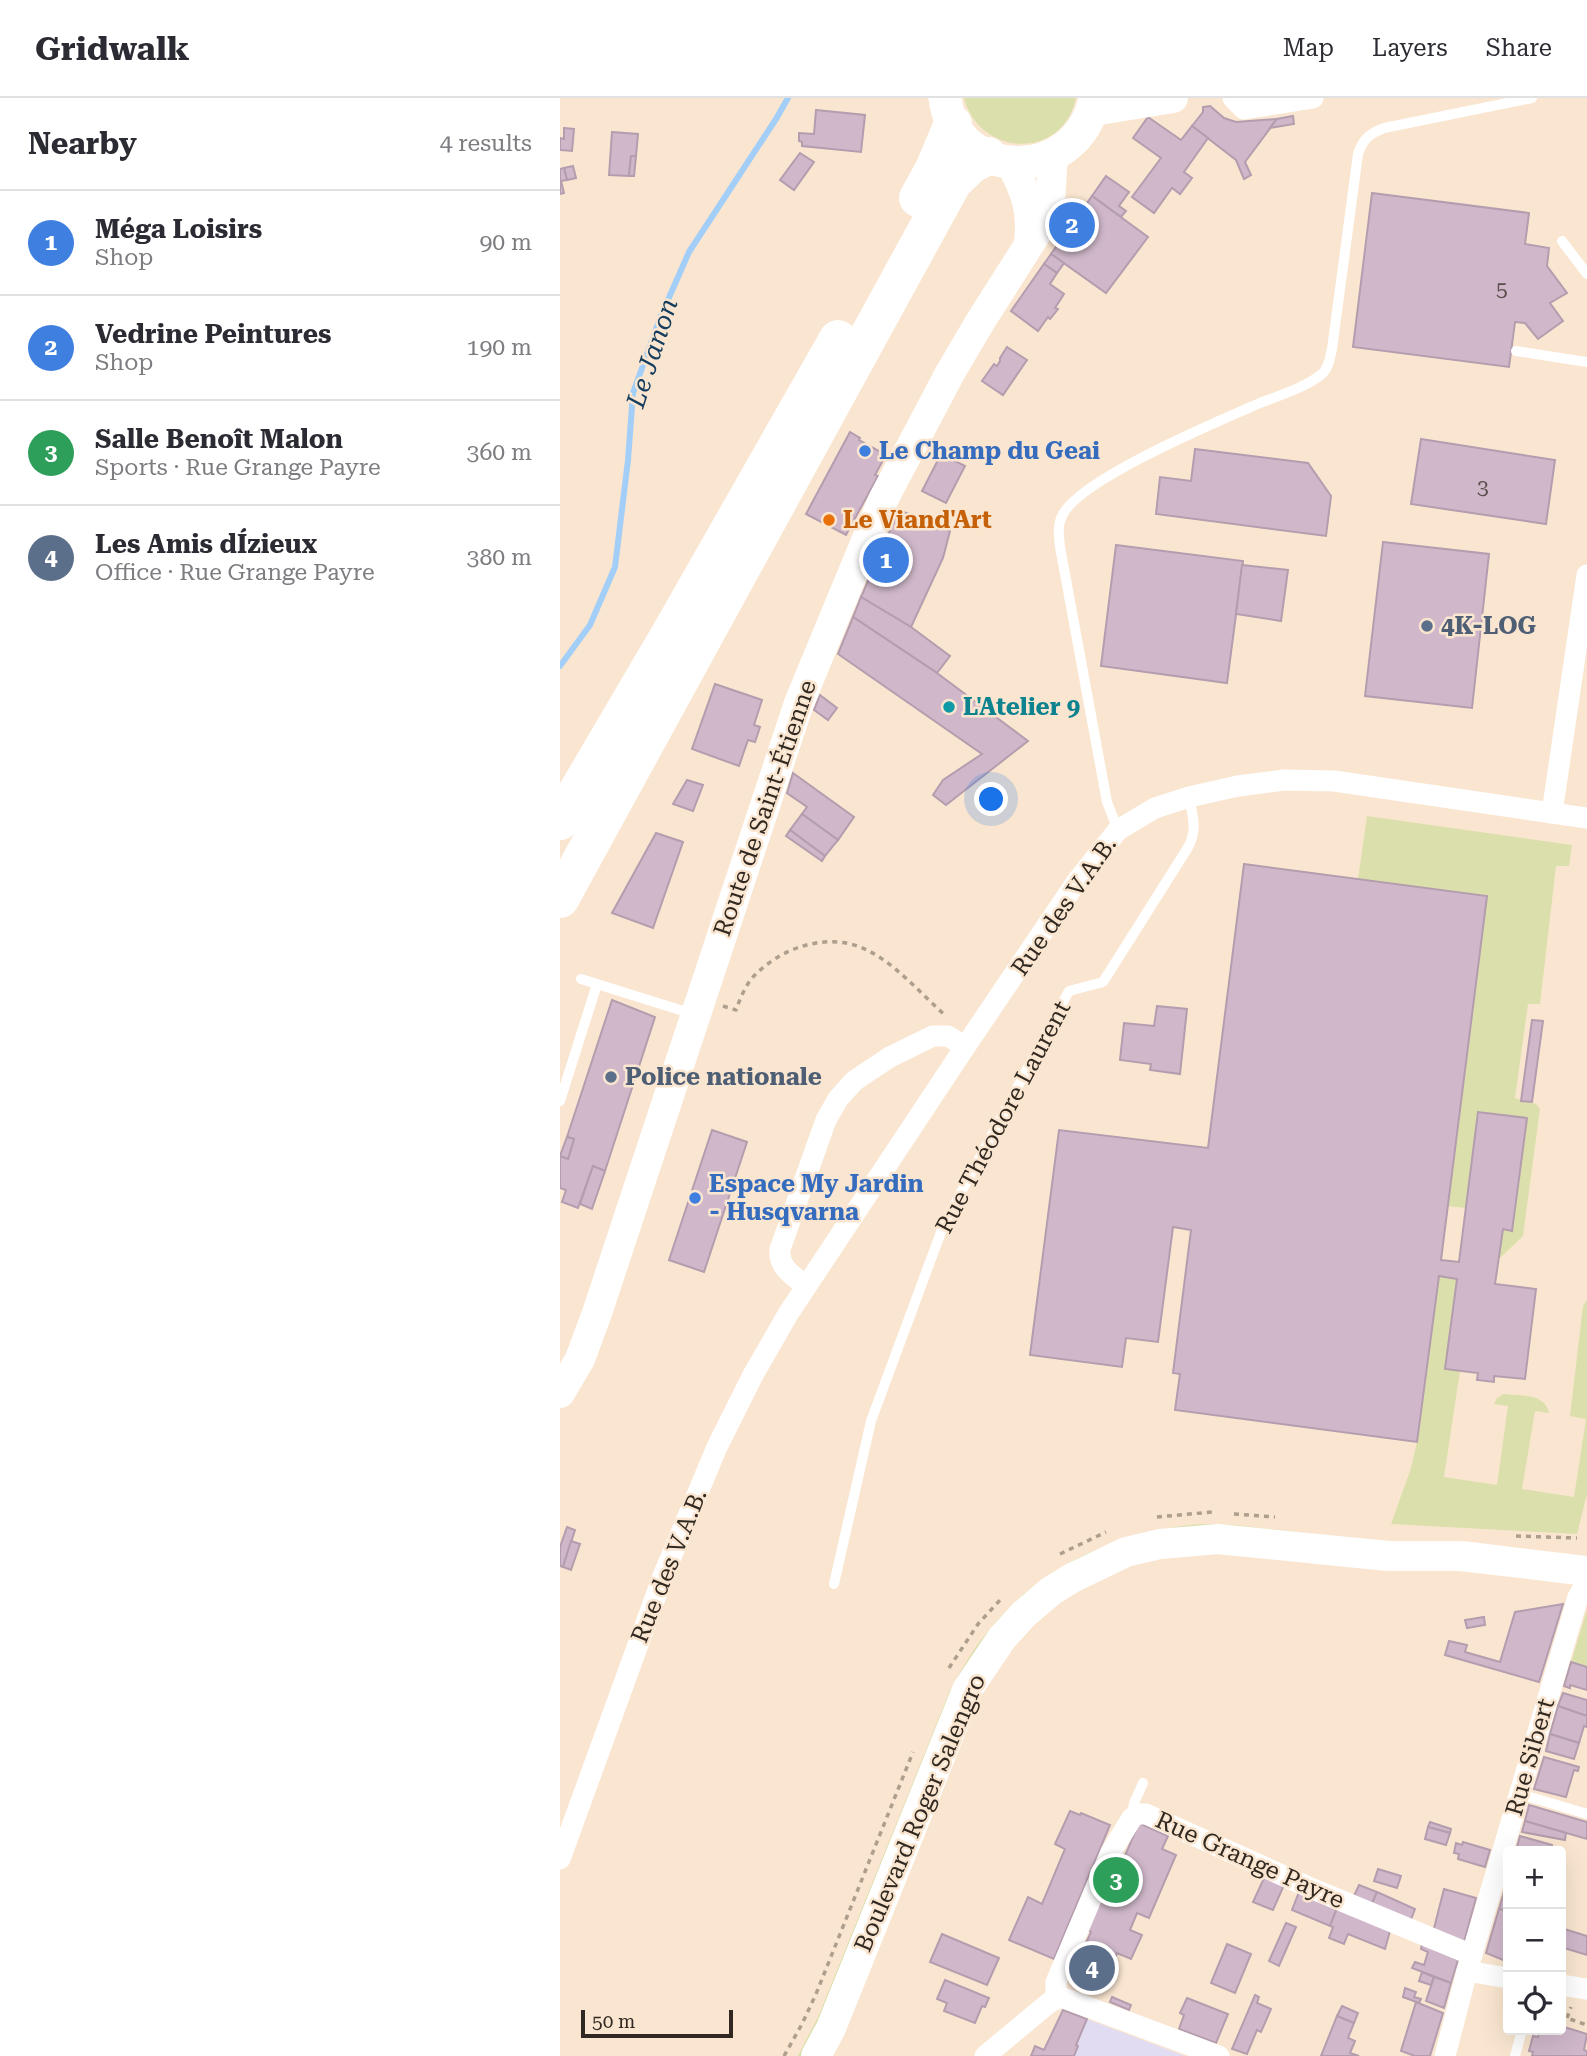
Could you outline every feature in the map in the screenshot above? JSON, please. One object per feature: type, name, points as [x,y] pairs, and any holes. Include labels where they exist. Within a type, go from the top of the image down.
[{"type":"highway","points":[[560,821],[670,634],[921,193],[943,152],[944,106]]},
{"type":"highway","points":[[560,899],[953,181],[972,164],[1000,160]]},
{"type":"main road","points":[[944,106],[968,143],[1000,160],[1032,162],[1053,156],[1070,145],[1084,130],[1094,105]]},
{"type":"street","points":[[1094,105],[1173,98]]},
{"type":"street","points":[[1233,98],[1244,109],[1313,98]]},
{"type":"street","name":"Route de Saint-Étienne","points":[[560,1393],[580,1359],[705,1009],[799,704],[883,500],[950,373],[1028,248],[1047,212],[1053,156]]},
{"type":"street","points":[[1000,160],[1028,202],[1031,227],[1028,248]]},
{"type":"street","points":[[1552,813],[1587,582]]},
{"type":"street","points":[[1189,797],[1238,786],[1284,780],[1334,781],[1587,818]]},
{"type":"street","name":"Rue des V.A.B.","points":[[560,1858],[663,1576],[717,1447],[753,1375],[788,1314],[1077,881],[1118,830],[1155,808],[1189,797]]},
{"type":"street","points":[[806,1286],[781,1265],[780,1249],[826,1120],[838,1099],[854,1081],[923,1039],[948,1036],[965,1047]]},
{"type":"street","name":"Boulevard Roger Salengro","points":[[816,2056],[831,2028],[967,1690],[1002,1638],[1024,1614],[1062,1584],[1126,1552],[1160,1544],[1217,1538],[1363,1554],[1461,1556],[1587,1571]]},
{"type":"street","name":"Rue Sibert","points":[[1445,2056],[1578,1597],[1587,1582]]},
{"type":"street","name":"Rue Grange Payre","points":[[1056,1997],[1055,1982],[1111,1852],[1132,1818],[1138,1814],[1146,1814],[1503,1976]]},
{"type":"street","points":[[1566,1986],[1587,1989]]},
{"type":"street","points":[[985,2056],[1056,1997],[1068,1999],[1219,2056]]},
{"type":"lane","points":[[1118,830],[1107,802],[1060,547],[1058,530],[1062,516],[1072,501],[1124,468],[1197,430],[1323,373],[1329,364],[1332,349],[1359,154],[1363,141],[1370,134],[1384,128],[1532,98]]},
{"type":"lane","points":[[1562,241],[1587,275]]},
{"type":"lane","points":[[1516,351],[1587,362]]},
{"type":"lane","name":"Rue Théodore Laurent","points":[[834,1584],[871,1421],[944,1224],[1069,991],[1103,982],[1194,837],[1189,797]]},
{"type":"lane","points":[[581,979],[705,1009]]},
{"type":"lane","points":[[560,1101],[597,984]]},
{"type":"lane","points":[[1132,1818],[1134,1803],[1143,1783]]},
{"type":"lane","points":[[1520,1794],[1587,1814]]},
{"type":"lane","points":[[1515,2056],[1521,2035]]},
{"type":"path","points":[[705,1009],[736,1010],[753,978],[793,949],[819,942],[844,942],[867,950],[890,966],[953,1019]]},
{"type":"path","points":[[1148,1519],[1212,1512]]},
{"type":"path","points":[[1225,1513],[1278,1518]]},
{"type":"path","points":[[1056,1556],[1113,1529]]},
{"type":"path","points":[[1510,1536],[1577,1538],[1567,1544]]},
{"type":"path","points":[[949,1669],[978,1624],[1009,1591]]},
{"type":"path","points":[[784,2056],[816,1994],[914,1749]]},
{"type":"path","points":[[1566,2019],[1587,2025]]},
{"type":"shaded area","points":[[1063,2010],[1185,2056],[1031,2056],[1044,2050]]},
{"type":"green space","points":[[964,98],[1076,98],[1068,118],[1055,133],[1039,141],[1021,144],[1003,141],[986,132],[973,118]]},
{"type":"green space","points":[[1367,816],[1572,845],[1569,866],[1556,866],[1540,1004],[1528,1004],[1515,1098],[1536,1104],[1540,1109],[1523,1236],[1498,1260],[1503,1229],[1512,1230],[1527,1118],[1478,1112],[1466,1208],[1447,1206],[1487,897],[1358,879]]},
{"type":"green space","points":[[1439,1276],[1457,1279],[1445,1369],[1460,1371],[1444,1477],[1497,1485],[1508,1406],[1494,1404],[1497,1398],[1504,1394],[1524,1396],[1543,1402],[1549,1413],[1535,1411],[1522,1489],[1574,1497],[1586,1419],[1570,1416],[1583,1306],[1587,1300],[1587,1494],[1577,1534],[1391,1524],[1411,1468],[1417,1442]]},
{"type":"green space","points":[[1199,1524],[1236,1525],[1374,1541],[1226,1530],[1016,1608],[804,2056],[798,2056],[819,2015],[949,1693],[993,1625],[1021,1597],[1051,1574],[1084,1555],[1158,1530]]},
{"type":"green space","points":[[1587,1610],[1587,1667],[1571,1662]]},
{"type":"building","points":[[1210,106],[1224,118],[1236,122],[1277,119],[1245,162],[1251,175],[1244,179],[1236,160],[1192,126],[1203,112],[1203,107]]},
{"type":"building","points":[[816,110],[865,115],[861,152],[802,146],[799,133],[814,134]]},
{"type":"building","points":[[1293,116],[1294,124],[1270,128],[1277,119]]},
{"type":"building","points":[[1148,117],[1181,140],[1192,126],[1208,138],[1184,172],[1192,178],[1180,194],[1172,188],[1154,213],[1132,197],[1161,158],[1133,138]]},
{"type":"building","points":[[564,128],[574,129],[572,151],[560,150],[560,138],[564,139]]},
{"type":"building","points":[[612,132],[638,134],[636,156],[631,156],[629,176],[609,175]]},
{"type":"building","points":[[800,153],[814,162],[794,190],[780,180]]},
{"type":"building","points":[[631,156],[636,156],[634,176],[629,176]]},
{"type":"building","points":[[573,166],[576,178],[567,180],[564,168]]},
{"type":"building","points":[[564,168],[567,180],[561,181],[564,193],[560,194],[560,169]]},
{"type":"building","points":[[1106,176],[1129,192],[1119,206],[1126,211],[1121,217],[1092,196]]},
{"type":"building","points":[[1372,193],[1529,213],[1525,244],[1549,248],[1547,266],[1567,293],[1550,303],[1563,321],[1538,339],[1525,323],[1515,322],[1509,367],[1353,347]]},
{"type":"building","points":[[1092,196],[1148,237],[1106,293],[1051,254]]},
{"type":"building","points":[[1051,254],[1064,263],[1057,273],[1044,264]]},
{"type":"building","points":[[1044,264],[1057,273],[1050,284],[1064,294],[1055,308],[1058,309],[1038,331],[1011,311]]},
{"type":"building","points":[[1007,347],[1027,360],[1003,395],[982,381],[994,364],[997,366]]},
{"type":"building","points":[[850,432],[886,455],[875,475],[878,476],[846,535],[806,514]]},
{"type":"building","points":[[1421,439],[1555,460],[1546,524],[1411,504]]},
{"type":"building","points":[[1195,449],[1308,463],[1331,496],[1326,536],[1156,514],[1160,477],[1191,481]]},
{"type":"building","points":[[941,454],[965,466],[946,503],[922,491]]},
{"type":"building","points":[[899,510],[950,531],[943,558],[911,627],[861,597]]},
{"type":"building","points":[[1383,542],[1489,554],[1472,708],[1365,696]]},
{"type":"building","points":[[1116,545],[1243,561],[1227,683],[1101,666]]},
{"type":"building","points":[[1242,565],[1288,570],[1281,621],[1236,614]]},
{"type":"building","points":[[861,597],[911,627],[950,656],[937,673],[853,617]]},
{"type":"building","name":"L'Atelier 9","points":[[853,617],[937,673],[1028,741],[946,805],[933,795],[943,780],[982,754],[838,654]]},
{"type":"building","points":[[715,684],[762,700],[754,725],[760,727],[755,742],[748,740],[739,766],[692,749]]},
{"type":"building","points":[[820,695],[837,708],[828,720],[814,710]]},
{"type":"building","points":[[793,773],[854,817],[838,840],[802,814],[807,807],[787,793]]},
{"type":"building","points":[[687,780],[703,785],[693,811],[673,804]]},
{"type":"building","points":[[802,814],[838,840],[825,856],[790,830]]},
{"type":"building","points":[[790,830],[825,856],[822,861],[786,836]]},
{"type":"building","points":[[656,833],[683,842],[653,928],[612,913]]},
{"type":"building","points":[[1244,864],[1487,896],[1441,1260],[1459,1262],[1478,1112],[1527,1118],[1512,1231],[1503,1229],[1495,1284],[1536,1289],[1525,1379],[1494,1376],[1494,1382],[1477,1380],[1478,1373],[1445,1369],[1457,1279],[1439,1276],[1417,1442],[1175,1410],[1180,1374],[1173,1373],[1191,1230],[1173,1227],[1158,1342],[1126,1338],[1122,1367],[1030,1355],[1059,1130],[1208,1148]]},
{"type":"building","name":"Police nationale","points":[[612,1000],[655,1017],[605,1171],[593,1166],[578,1208],[562,1202],[566,1190],[560,1188],[560,1156],[568,1159],[574,1139],[567,1137]]},
{"type":"building","points":[[1157,1006],[1187,1009],[1180,1074],[1150,1070],[1151,1064],[1120,1060],[1124,1023],[1154,1026]]},
{"type":"building","points":[[1532,1020],[1543,1021],[1532,1102],[1521,1101]]},
{"type":"building","points":[[712,1130],[747,1142],[704,1272],[669,1260]]},
{"type":"building","points":[[567,1137],[574,1139],[568,1159],[560,1156]]},
{"type":"building","points":[[593,1166],[605,1171],[592,1209],[580,1204]]},
{"type":"building","points":[[567,1527],[575,1530],[563,1567],[560,1566],[560,1547]]},
{"type":"building","points":[[571,1541],[580,1544],[571,1570],[563,1567]]},
{"type":"building","points":[[1563,1604],[1539,1682],[1445,1655],[1449,1641],[1467,1645],[1465,1652],[1500,1662],[1515,1612]]},
{"type":"building","points":[[1484,1617],[1485,1625],[1467,1628],[1465,1620]]},
{"type":"building","points":[[1571,1662],[1587,1667],[1587,1690],[1564,1686]]},
{"type":"building","points":[[1563,1693],[1587,1700],[1587,1716],[1558,1706]]},
{"type":"building","points":[[1558,1706],[1587,1716],[1587,1727],[1584,1726],[1579,1743],[1550,1734]]},
{"type":"building","points":[[1550,1734],[1579,1743],[1574,1759],[1546,1751]]},
{"type":"building","points":[[1544,1757],[1579,1767],[1578,1771],[1574,1770],[1566,1797],[1534,1789]]},
{"type":"building","points":[[1529,1805],[1587,1822],[1587,1839],[1525,1821]]},
{"type":"building","points":[[1070,1811],[1110,1825],[1054,1959],[1009,1940],[1028,1897],[1042,1904],[1065,1849],[1055,1844]]},
{"type":"building","points":[[1525,1821],[1566,1833],[1565,1840],[1522,1832]]},
{"type":"building","points":[[1430,1822],[1451,1829],[1450,1833],[1428,1827]]},
{"type":"building","points":[[1139,1823],[1168,1836],[1162,1849],[1176,1855],[1149,1918],[1137,1913],[1130,1930],[1142,1935],[1131,1959],[1117,1953],[1105,1980],[1075,1967],[1120,1856],[1124,1858]]},
{"type":"building","points":[[1428,1827],[1450,1833],[1446,1845],[1425,1839]]},
{"type":"building","points":[[1520,1836],[1552,1845],[1552,1846],[1517,1846]]},
{"type":"building","points":[[1463,1842],[1490,1850],[1485,1867],[1458,1859],[1459,1854],[1454,1853],[1456,1843],[1462,1845]]},
{"type":"building","points":[[1378,1869],[1401,1876],[1397,1888],[1374,1881]]},
{"type":"building","points":[[1265,1876],[1284,1885],[1273,1910],[1253,1902]]},
{"type":"building","points":[[1359,1885],[1377,1892],[1371,1906],[1353,1898]]},
{"type":"building","points":[[1444,1889],[1476,1898],[1464,1942],[1433,1932]]},
{"type":"building","points":[[1299,1892],[1337,1908],[1330,1926],[1292,1910]]},
{"type":"building","points":[[1377,1892],[1415,1909],[1410,1922],[1371,1906]]},
{"type":"building","points":[[1337,1908],[1390,1931],[1385,1949],[1348,1934],[1344,1944],[1329,1938],[1333,1927],[1330,1926]]},
{"type":"building","points":[[1499,1909],[1503,1910],[1503,1960],[1486,1953]]},
{"type":"building","points":[[1286,1923],[1296,1927],[1279,1966],[1269,1961]]},
{"type":"building","points":[[1566,1930],[1587,1936],[1587,1955],[1566,1949]]},
{"type":"building","points":[[942,1934],[999,1958],[987,1985],[930,1962]]},
{"type":"building","points":[[1227,1944],[1251,1954],[1235,1993],[1211,1983]]},
{"type":"building","points":[[1422,1944],[1458,1960],[1451,1983],[1412,1968],[1415,1962],[1424,1965],[1428,1952],[1421,1949]]},
{"type":"building","points":[[1422,1972],[1434,1977],[1431,1985],[1419,1981]]},
{"type":"building","points":[[1434,1977],[1451,1983],[1444,2008],[1426,2001]]},
{"type":"building","points":[[945,1980],[989,1998],[985,2007],[982,2006],[975,2023],[944,2011],[947,2003],[937,1999]]},
{"type":"building","points":[[1405,1988],[1416,1992],[1414,1997],[1421,1999],[1419,2003],[1403,1997]]},
{"type":"building","points":[[1255,1995],[1259,1997],[1257,2003],[1271,2009],[1261,2032],[1257,2030],[1247,2054],[1232,2049]]},
{"type":"building","points":[[1112,1997],[1131,2005],[1129,2010],[1110,2002]]},
{"type":"building","points":[[1187,1998],[1228,2014],[1216,2043],[1179,2029],[1184,2015],[1180,2013]]},
{"type":"building","points":[[1416,2002],[1443,2013],[1430,2056],[1415,2056],[1401,2051]]},
{"type":"building","points":[[1342,2006],[1358,2013],[1354,2023],[1337,2016]]},
{"type":"building","points":[[1063,2010],[1087,2019],[1074,2056],[1031,2056],[1035,2046],[1044,2050]]},
{"type":"building","points":[[1337,2016],[1354,2023],[1348,2038],[1355,2041],[1350,2053],[1359,2056],[1321,2056]]},
{"type":"building","points":[[1566,2028],[1587,2034],[1584,2050],[1587,2051],[1587,2056],[1532,2056],[1533,2052],[1529,2051],[1533,2036],[1566,2035]]},
{"type":"waterway","name":"Le Janon","points":[[560,666],[590,625],[615,567],[633,393],[660,318],[689,252],[788,98]]},
{"type":"place","name":"Vedrine Peintures","points":[[1072,225]]},
{"type":"place","name":"Le Champ du Geai","points":[[865,451]]},
{"type":"place","name":"Le Viand'Art","points":[[829,520]]},
{"type":"place","name":"Méga Loisirs","points":[[886,560]]},
{"type":"place","name":"4K-LOG","points":[[1427,626]]},
{"type":"place","name":"L'Atelier 9","points":[[949,707]]},
{"type":"place","name":"Police nationale","points":[[611,1077]]},
{"type":"place","name":"Espace My Jardin - Husqvarna","points":[[695,1198]]},
{"type":"place","name":"Salle Benoît Malon","points":[[1116,1880]]},
{"type":"place","name":"Les Amis dÍzieux","points":[[1092,1968]]}]
